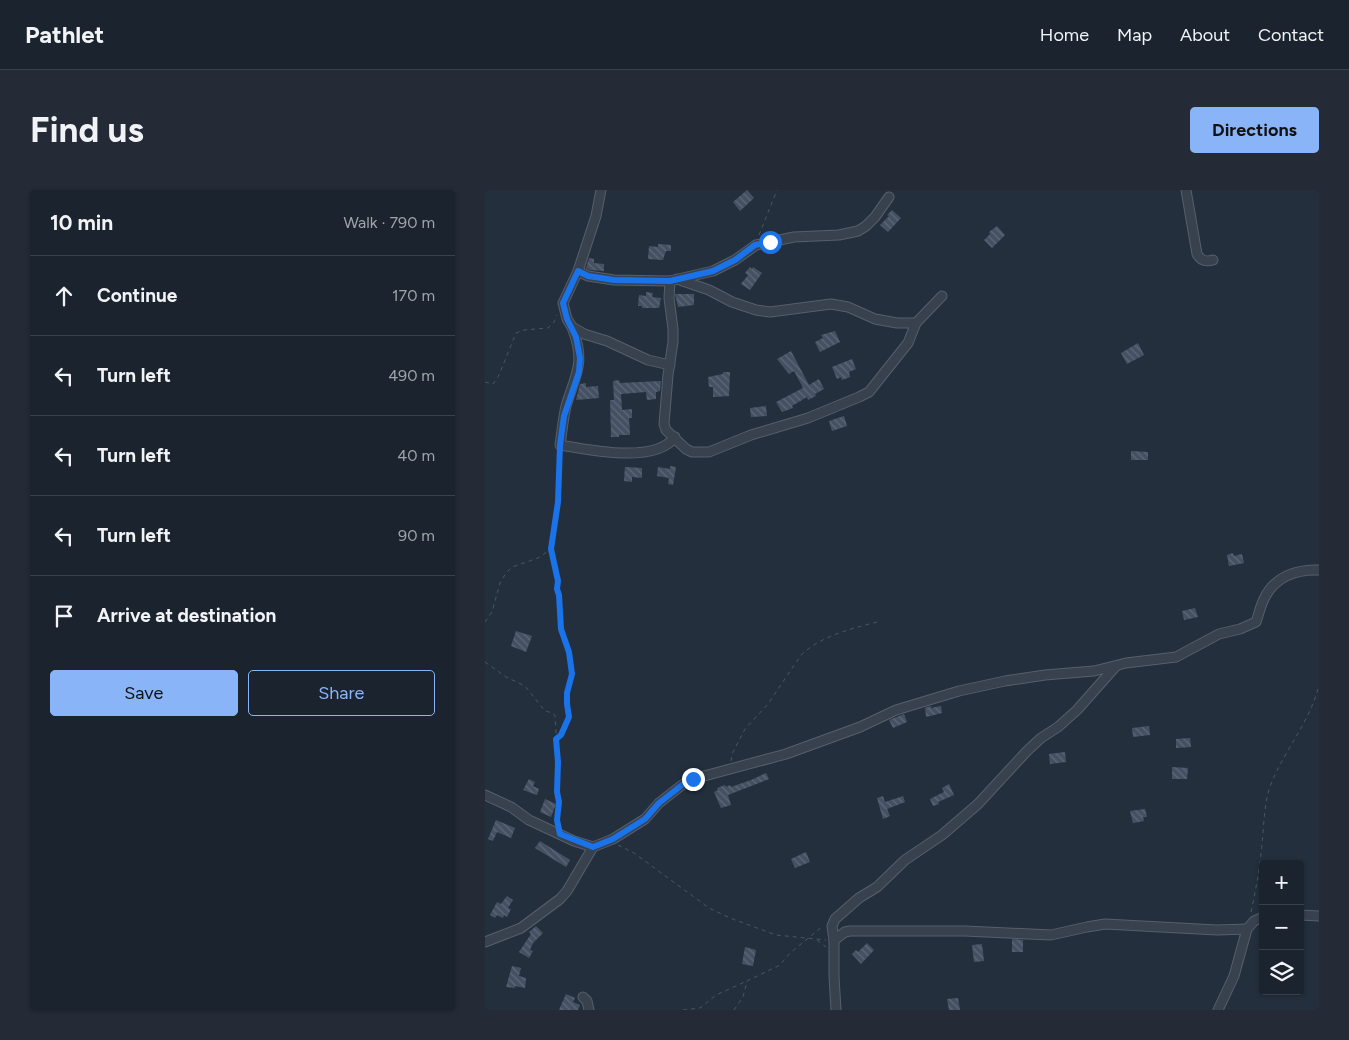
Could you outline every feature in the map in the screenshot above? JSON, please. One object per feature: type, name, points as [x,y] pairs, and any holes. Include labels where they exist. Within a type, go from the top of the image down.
[{"type":"street","points":[[601,190],[596,216],[578,271],[563,303],[579,349],[579,367],[566,408],[560,445],[633,454],[662,448],[675,438]]},
{"type":"street","points":[[1186,190],[1197,254],[1200,259],[1213,260]]},
{"type":"street","points":[[578,271],[588,276],[614,280],[674,280],[713,271],[724,266],[755,245],[794,237],[839,235],[858,231],[875,217],[889,197]]},
{"type":"street","points":[[674,280],[709,290],[732,302],[763,311],[770,312],[831,304],[848,307],[875,319],[897,323],[916,323]]},
{"type":"street","points":[[674,280],[669,298],[673,342],[664,424],[666,430],[686,449],[692,452],[709,452],[751,435],[808,418],[869,392],[903,350],[911,338],[916,323],[942,296]]},
{"type":"street","points":[[572,327],[649,360],[670,365]]},
{"type":"street","points":[[485,942],[521,928],[560,899],[567,891],[593,847],[606,842],[645,819],[654,808],[685,783],[699,777],[786,754],[859,727],[896,710],[959,691],[1005,680],[1045,674],[1094,671],[1117,665],[1176,657],[1219,634],[1249,626],[1255,622],[1268,592],[1280,580],[1295,572],[1319,570]]},
{"type":"street","points":[[836,1010],[833,976],[833,922],[853,903],[887,878],[905,860],[942,835],[978,804],[1027,751],[1077,710],[1117,665]]},
{"type":"street","points":[[485,795],[511,807],[529,820],[593,847]]},
{"type":"street","points":[[1304,915],[1319,916]]},
{"type":"street","points":[[1218,1010],[1234,976],[1248,927],[1259,918]]},
{"type":"street","points":[[834,940],[845,932],[864,930],[965,931],[1051,935],[1105,924],[1207,929],[1248,927]]},
{"type":"street","points":[[583,997],[587,1001],[589,1010]]},
{"type":"path","points":[[755,245],[777,190]]},
{"type":"path","points":[[485,382],[493,384],[499,376],[516,333],[524,330],[548,328],[554,322],[563,303]]},
{"type":"path","points":[[556,739],[561,735],[569,717],[567,693],[572,674],[569,652],[561,629],[558,581],[551,549],[558,502],[560,445]]},
{"type":"path","points":[[485,622],[495,605],[500,583],[506,573],[512,567],[537,558],[551,549]]},
{"type":"path","points":[[729,769],[732,754],[745,729],[768,704],[807,649],[840,632],[881,621]]},
{"type":"path","points":[[485,662],[506,677],[525,686],[545,711],[553,713],[555,716],[558,762],[557,792],[559,802],[557,820],[560,834]]},
{"type":"path","points":[[1248,927],[1258,877],[1266,807],[1271,784],[1304,724],[1319,685]]},
{"type":"path","points":[[606,842],[623,847],[709,908],[731,918],[776,935],[834,940]]},
{"type":"path","points":[[683,1010],[700,1008],[716,995],[780,966],[790,953],[821,927],[833,922]]},
{"type":"path","points":[[734,1010],[743,997],[747,982]]},
{"type":"building","points":[[747,190],[754,198],[740,211],[733,202]]},
{"type":"building","points":[[892,210],[901,218],[888,232],[880,225]]},
{"type":"building","points":[[997,226],[1005,235],[992,248],[984,240],[990,234],[989,232]]},
{"type":"building","points":[[658,244],[671,245],[671,251],[666,251],[663,260],[648,259],[649,246],[658,247]]},
{"type":"building","points":[[589,258],[594,259],[594,263],[604,264],[604,271],[586,268]]},
{"type":"building","points":[[750,267],[762,273],[750,290],[741,284],[748,275],[745,273]]},
{"type":"building","points":[[646,292],[653,293],[652,297],[661,298],[659,308],[642,308],[642,306],[638,306],[639,295],[646,296]]},
{"type":"building","points":[[675,294],[694,294],[694,305],[678,307]]},
{"type":"building","points":[[835,331],[840,342],[820,352],[815,342],[823,338],[821,335]]},
{"type":"building","points":[[1138,343],[1144,355],[1127,364],[1121,353]]},
{"type":"building","points":[[791,351],[809,385],[819,379],[824,389],[815,394],[816,396],[808,400],[807,397],[792,406],[793,408],[782,412],[776,402],[803,388],[794,371],[789,374],[777,359]]},
{"type":"building","points":[[852,359],[856,369],[849,372],[850,377],[842,380],[841,377],[837,379],[832,367]]},
{"type":"building","points":[[723,372],[730,372],[729,396],[713,397],[713,387],[709,387],[708,377],[723,374]]},
{"type":"building","points":[[619,380],[620,383],[661,381],[660,391],[656,392],[656,399],[647,400],[646,392],[621,394],[622,410],[632,409],[632,418],[629,418],[630,435],[611,437],[610,400],[614,400],[613,381]]},
{"type":"building","points":[[586,383],[586,387],[598,386],[599,398],[576,400],[580,384]]},
{"type":"building","points":[[766,406],[767,416],[751,417],[750,408]]},
{"type":"building","points":[[844,416],[847,426],[832,431],[829,421]]},
{"type":"building","points":[[1131,451],[1148,452],[1148,460],[1131,460]]},
{"type":"building","points":[[670,466],[676,467],[673,485],[668,484],[669,478],[657,476],[658,467],[670,469]]},
{"type":"building","points":[[625,467],[642,468],[642,478],[632,477],[632,482],[624,481]]},
{"type":"building","points":[[1233,553],[1234,556],[1242,554],[1244,563],[1229,566],[1227,555]]},
{"type":"building","points":[[1195,608],[1198,617],[1184,620],[1182,611]]},
{"type":"building","points":[[516,631],[532,636],[526,652],[511,646]]},
{"type":"building","points":[[931,706],[931,708],[941,706],[942,713],[926,717],[925,708]]},
{"type":"building","points":[[904,714],[907,722],[893,728],[889,720]]},
{"type":"building","points":[[1149,726],[1150,735],[1133,737],[1132,728]]},
{"type":"building","points":[[1190,738],[1191,747],[1176,748],[1176,739]]},
{"type":"building","points":[[1065,752],[1066,762],[1050,764],[1049,754]]},
{"type":"building","points":[[1172,767],[1188,768],[1187,779],[1172,779]]},
{"type":"building","points":[[766,773],[769,779],[728,795],[731,805],[721,808],[714,792],[718,790],[717,788],[725,785],[726,787],[730,785],[731,787]]},
{"type":"building","points":[[529,779],[535,782],[533,786],[539,789],[537,795],[523,790]]},
{"type":"building","points":[[949,784],[954,795],[933,806],[930,799],[944,792],[942,788]]},
{"type":"building","points":[[883,796],[885,802],[903,796],[905,802],[887,809],[890,816],[883,819],[877,798]]},
{"type":"building","points":[[545,799],[556,804],[551,817],[540,812]]},
{"type":"building","points":[[1145,809],[1147,817],[1143,817],[1144,821],[1133,823],[1130,811]]},
{"type":"building","points":[[496,820],[515,828],[511,838],[497,832],[493,841],[488,839]]},
{"type":"building","points":[[540,841],[570,860],[566,867],[535,848]]},
{"type":"building","points":[[806,852],[810,862],[795,868],[791,859]]},
{"type":"building","points":[[507,896],[513,900],[508,908],[511,909],[507,917],[504,915],[503,918],[497,915],[495,918],[490,915],[497,902],[501,904]]},
{"type":"building","points":[[536,926],[543,933],[533,943],[530,950],[533,951],[529,958],[519,952],[531,934],[529,932]]},
{"type":"building","points":[[1012,939],[1023,940],[1023,952],[1012,952]]},
{"type":"building","points":[[867,943],[874,950],[861,964],[852,954],[856,950],[858,952]]},
{"type":"building","points":[[982,944],[984,961],[974,962],[972,945]]},
{"type":"building","points":[[745,947],[756,950],[753,966],[742,964]]},
{"type":"building","points":[[512,966],[521,968],[519,976],[526,978],[525,988],[506,987]]},
{"type":"building","points":[[566,994],[575,998],[573,1002],[580,1005],[578,1010],[559,1010]]},
{"type":"building","points":[[958,998],[960,1010],[949,1010],[947,999]]},
{"type":"route","points":[[693,779],[659,803],[645,819],[606,842],[593,847],[560,834],[557,820],[559,802],[557,792],[558,762],[556,739],[561,735],[569,717],[567,693],[572,674],[567,642],[561,629],[558,581],[551,549],[558,502],[560,445],[564,416],[579,372],[580,358],[576,337],[567,319],[563,303],[578,271],[588,276],[614,280],[670,281],[713,271],[735,260],[755,245],[770,242]]}]
